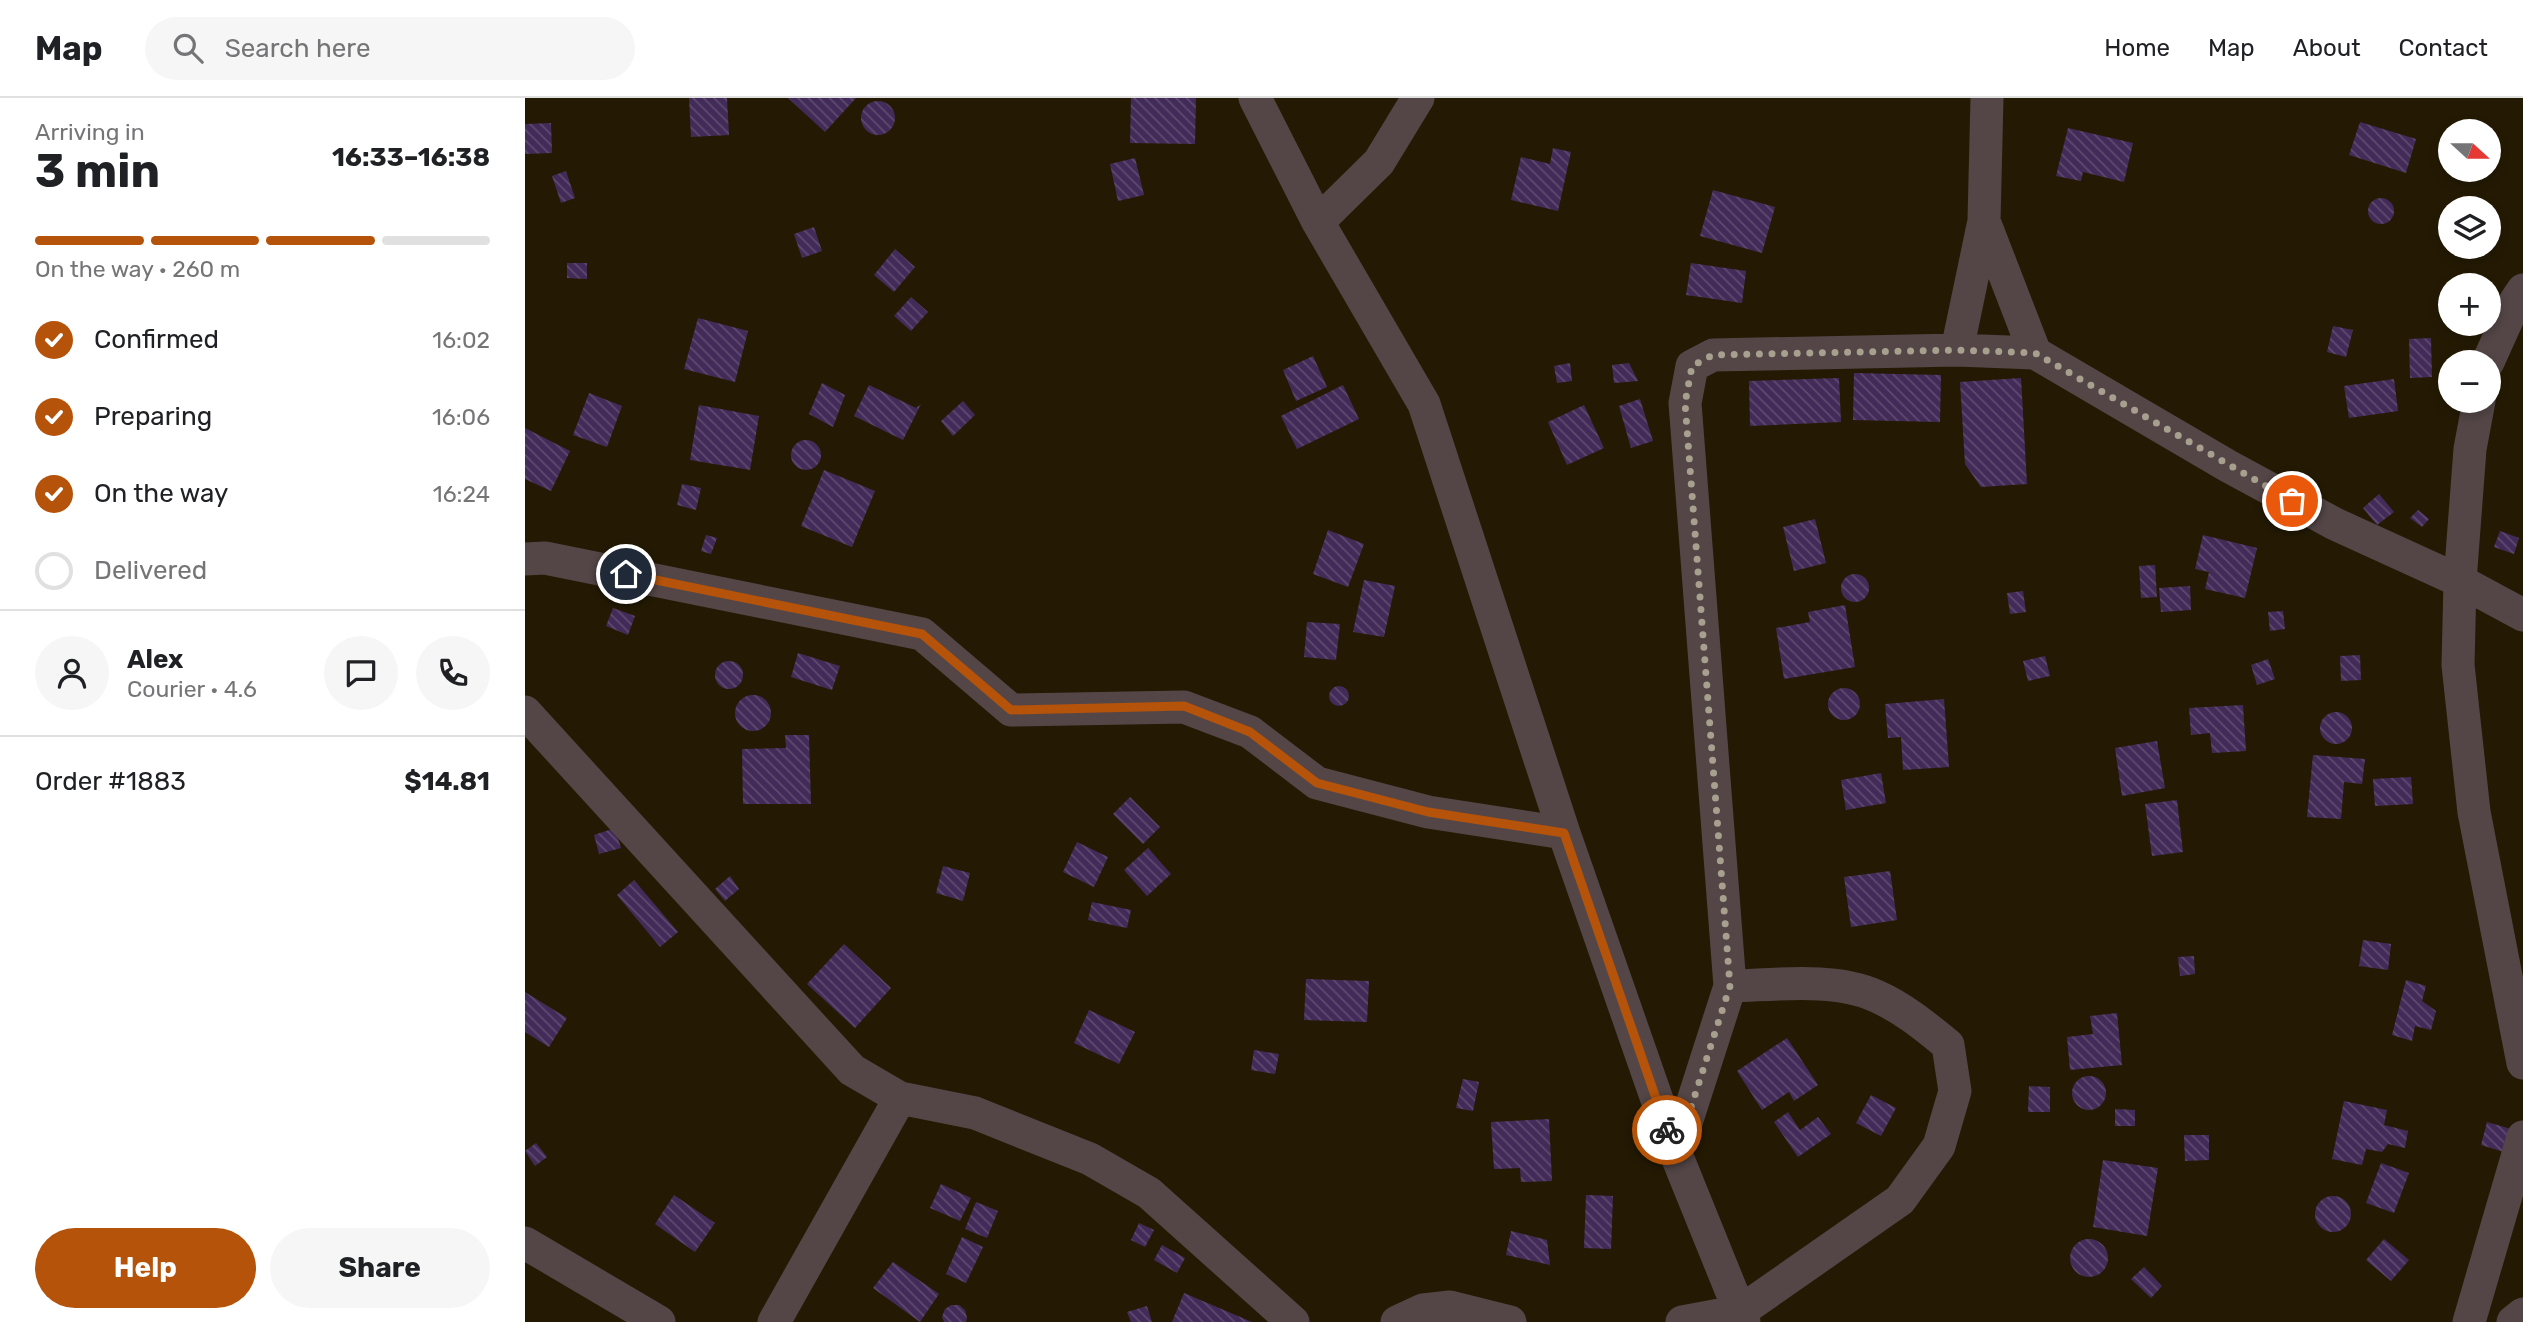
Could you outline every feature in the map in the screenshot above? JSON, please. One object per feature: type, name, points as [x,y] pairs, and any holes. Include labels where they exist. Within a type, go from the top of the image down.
[{"type":"street","points":[[1255,98],[1318,222],[1424,404],[1564,833],[1676,1154],[1743,1316]]},
{"type":"street","points":[[1318,222],[1379,162],[1419,98]]},
{"type":"street","points":[[1957,350],[1984,221],[1987,98]]},
{"type":"street","points":[[1984,221],[2035,353]]},
{"type":"street","points":[[2493,350],[2523,290]]},
{"type":"street","points":[[1676,1154],[1730,986],[1685,403],[1692,366],[1713,355],[1957,350],[2035,353],[2228,466],[2335,524],[2459,581],[2523,615]]},
{"type":"street","points":[[2477,413],[2470,449],[2459,581],[2458,665],[2474,812],[2523,1062]]},
{"type":"street","points":[[525,559],[545,558],[922,634],[1011,710],[1184,706],[1250,732],[1317,783],[1428,812],[1564,833]]},
{"type":"street","points":[[525,712],[852,1070],[900,1098],[975,1113],[1090,1159],[1149,1193],[1293,1322]]},
{"type":"street","points":[[1682,1322],[1743,1316],[1900,1200],[1939,1146],[1955,1091],[1948,1045],[1913,1016],[1874,995],[1832,984],[1730,986]]},
{"type":"street","points":[[774,1322],[900,1098]]},
{"type":"street","points":[[2469,1322],[2523,1137]]},
{"type":"street","points":[[525,1243],[659,1322]]},
{"type":"street","points":[[1398,1322],[1423,1310],[1450,1307],[1510,1322]]},
{"type":"street","points":[[2514,1322],[2523,1314]]},
{"type":"building","points":[[689,98],[727,98],[729,135],[691,137]]},
{"type":"building","points":[[788,98],[856,98],[825,132]]},
{"type":"building","points":[[1131,98],[1196,98],[1195,144],[1130,143]]},
{"type":"building","points":[[878,101],[890,106],[895,118],[890,130],[878,135],[866,130],[861,118],[866,106]]},
{"type":"building","points":[[2360,122],[2416,139],[2406,173],[2349,155]]},
{"type":"building","points":[[551,123],[552,153],[525,154],[525,124]]},
{"type":"building","points":[[2068,128],[2133,143],[2124,182],[2083,172],[2081,181],[2056,176]]},
{"type":"building","points":[[1553,148],[1571,152],[1558,211],[1511,200],[1521,157],[1550,164]]},
{"type":"building","points":[[1135,158],[1144,195],[1118,201],[1110,164]]},
{"type":"building","points":[[566,171],[575,198],[561,203],[552,176]]},
{"type":"building","points":[[1713,190],[1775,207],[1762,253],[1700,236]]},
{"type":"building","points":[[2381,198],[2390,202],[2394,211],[2390,220],[2381,224],[2372,220],[2368,211],[2372,202]]},
{"type":"building","points":[[814,227],[822,251],[802,258],[794,234]]},
{"type":"building","points":[[895,249],[915,267],[894,292],[874,275]]},
{"type":"building","points":[[567,263],[587,263],[587,279],[567,278]]},
{"type":"building","points":[[1691,263],[1746,271],[1742,303],[1686,295]]},
{"type":"building","points":[[911,297],[928,312],[911,331],[894,316]]},
{"type":"building","points":[[698,318],[748,331],[735,382],[684,369]]},
{"type":"building","points":[[2333,326],[2353,330],[2346,357],[2327,352]]},
{"type":"building","points":[[2431,338],[2432,377],[2410,378],[2409,339]]},
{"type":"building","points":[[1313,356],[1327,387],[1296,401],[1283,370]]},
{"type":"building","points":[[1570,363],[1572,381],[1557,383],[1554,366]]},
{"type":"building","points":[[1629,363],[1638,381],[1614,383],[1612,365]]},
{"type":"building","points":[[1854,373],[1941,375],[1940,422],[1853,420]]},
{"type":"building","points":[[1839,378],[1841,422],[1750,426],[1749,381]]},
{"type":"building","points":[[2021,378],[2027,484],[1981,487],[1965,464],[1960,382]]},
{"type":"building","points":[[2394,379],[2398,411],[2349,418],[2344,386]]},
{"type":"building","points":[[822,383],[845,395],[833,427],[809,414]]},
{"type":"building","points":[[869,385],[916,408],[921,404],[903,440],[854,416]]},
{"type":"building","points":[[1343,385],[1359,419],[1297,449],[1281,416]]},
{"type":"building","points":[[589,393],[622,406],[607,447],[573,435]]},
{"type":"building","points":[[1640,399],[1653,441],[1631,448],[1619,406]]},
{"type":"building","points":[[963,401],[975,415],[953,436],[941,421]]},
{"type":"building","points":[[699,405],[759,416],[750,470],[690,460]]},
{"type":"building","points":[[1584,405],[1604,448],[1567,465],[1548,422]]},
{"type":"building","points":[[525,428],[570,451],[551,491],[525,479]]},
{"type":"building","points":[[806,440],[817,444],[821,455],[817,466],[806,470],[795,466],[791,455],[795,444]]},
{"type":"building","points":[[824,470],[875,491],[852,547],[801,526]]},
{"type":"building","points":[[682,484],[701,488],[696,510],[677,505]]},
{"type":"building","points":[[2379,494],[2394,512],[2377,525],[2363,508]]},
{"type":"building","points":[[2418,510],[2429,519],[2422,527],[2410,518]]},
{"type":"building","points":[[1815,519],[1826,563],[1794,571],[1783,527]]},
{"type":"building","points":[[1328,530],[1364,544],[1348,587],[1313,574]]},
{"type":"building","points":[[2500,531],[2519,538],[2514,554],[2494,547]]},
{"type":"building","points":[[706,535],[717,538],[711,554],[701,551]]},
{"type":"building","points":[[2203,535],[2257,548],[2245,598],[2205,589],[2209,572],[2195,569]]},
{"type":"building","points":[[2155,565],[2157,597],[2141,598],[2139,566]]},
{"type":"building","points":[[1855,574],[1865,578],[1869,588],[1865,598],[1855,602],[1845,598],[1841,588],[1845,578]]},
{"type":"building","points":[[1364,580],[1395,586],[1384,637],[1353,632]]},
{"type":"building","points":[[2190,586],[2191,610],[2161,612],[2159,588]]},
{"type":"building","points":[[2023,591],[2026,612],[2010,614],[2007,593]]},
{"type":"building","points":[[1845,605],[1855,667],[1784,679],[1776,628],[1810,622],[1808,612]]},
{"type":"building","points":[[613,608],[635,616],[628,635],[606,626]]},
{"type":"building","points":[[2283,611],[2285,629],[2270,631],[2268,612]]},
{"type":"building","points":[[1307,622],[1340,624],[1336,660],[1304,657]]},
{"type":"building","points":[[798,653],[840,666],[832,690],[791,677]]},
{"type":"building","points":[[2360,655],[2361,680],[2341,681],[2340,656]]},
{"type":"building","points":[[2045,656],[2050,676],[2028,681],[2023,661]]},
{"type":"building","points":[[2268,659],[2275,679],[2257,685],[2251,665]]},
{"type":"building","points":[[729,661],[739,665],[743,675],[739,685],[729,689],[719,685],[715,675],[719,665]]},
{"type":"building","points":[[1335,686],[1343,686],[1349,696],[1343,706],[1335,706],[1329,700],[1329,692]]},
{"type":"building","points":[[1844,688],[1855,693],[1860,704],[1855,715],[1844,720],[1833,715],[1828,704],[1833,693]]},
{"type":"building","points":[[753,695],[766,700],[771,713],[766,726],[753,731],[740,726],[735,713],[740,700]]},
{"type":"building","points":[[1944,699],[1949,767],[1903,770],[1901,737],[1888,738],[1885,704]]},
{"type":"building","points":[[2243,705],[2246,751],[2212,753],[2210,733],[2191,735],[2189,708]]},
{"type":"building","points":[[2336,712],[2347,717],[2352,728],[2347,739],[2336,744],[2325,739],[2320,728],[2325,717]]},
{"type":"building","points":[[785,735],[809,735],[811,804],[743,804],[742,749],[786,748]]},
{"type":"building","points":[[2157,741],[2165,788],[2122,796],[2115,748]]},
{"type":"building","points":[[2313,755],[2365,759],[2362,784],[2344,782],[2341,819],[2307,817]]},
{"type":"building","points":[[1881,773],[1886,803],[1846,810],[1841,780]]},
{"type":"building","points":[[2411,777],[2413,804],[2375,806],[2373,779]]},
{"type":"building","points":[[1130,797],[1160,827],[1143,844],[1113,814]]},
{"type":"building","points":[[2177,800],[2183,852],[2152,856],[2145,804]]},
{"type":"building","points":[[615,828],[621,848],[599,854],[594,835]]},
{"type":"building","points":[[1077,842],[1108,857],[1094,887],[1063,872]]},
{"type":"building","points":[[1148,848],[1171,874],[1147,896],[1124,870]]},
{"type":"building","points":[[943,866],[970,873],[963,901],[936,893]]},
{"type":"building","points":[[1890,871],[1897,920],[1851,927],[1844,877]]},
{"type":"building","points":[[730,876],[739,889],[725,901],[715,889]]},
{"type":"building","points":[[634,880],[678,932],[660,947],[617,895]]},
{"type":"building","points":[[1092,902],[1131,910],[1127,928],[1088,920]]},
{"type":"building","points":[[2363,940],[2391,944],[2388,970],[2359,966]]},
{"type":"building","points":[[844,944],[891,988],[855,1028],[807,984]]},
{"type":"building","points":[[2194,956],[2195,974],[2180,976],[2178,957]]},
{"type":"building","points":[[1306,979],[1369,981],[1367,1022],[1304,1020]]},
{"type":"building","points":[[2406,980],[2426,986],[2422,1001],[2436,1011],[2431,1030],[2415,1026],[2412,1041],[2392,1035]]},
{"type":"building","points":[[525,992],[567,1018],[549,1047],[525,1032]]},
{"type":"building","points":[[1089,1010],[1135,1032],[1119,1064],[1074,1043]]},
{"type":"building","points":[[2117,1013],[2122,1065],[2070,1070],[2067,1037],[2093,1034],[2090,1016]]},
{"type":"building","points":[[1787,1038],[1818,1085],[1794,1101],[1789,1092],[1762,1110],[1737,1071]]},
{"type":"building","points":[[1254,1050],[1279,1054],[1275,1074],[1251,1070]]},
{"type":"building","points":[[2089,1076],[2101,1081],[2106,1093],[2101,1105],[2089,1110],[2077,1105],[2072,1093],[2077,1081]]},
{"type":"building","points":[[1463,1079],[1479,1082],[1473,1111],[1456,1108]]},
{"type":"building","points":[[2029,1086],[2050,1087],[2050,1112],[2028,1112]]},
{"type":"building","points":[[1871,1095],[1896,1108],[1881,1136],[1856,1123]]},
{"type":"building","points":[[2344,1101],[2387,1110],[2384,1125],[2408,1131],[2405,1148],[2388,1144],[2382,1152],[2366,1149],[2362,1165],[2332,1159]]},
{"type":"building","points":[[2115,1109],[2135,1110],[2135,1126],[2115,1126]]},
{"type":"building","points":[[1788,1112],[1800,1130],[1818,1117],[1831,1134],[1798,1157],[1774,1122]]},
{"type":"building","points":[[1549,1119],[1552,1181],[1521,1182],[1520,1168],[1494,1169],[1491,1122]]},
{"type":"building","points":[[2487,1122],[2511,1129],[2504,1152],[2481,1145]]},
{"type":"building","points":[[2184,1135],[2209,1135],[2209,1160],[2185,1161]]},
{"type":"building","points":[[536,1143],[547,1157],[535,1166],[525,1151]]},
{"type":"building","points":[[2103,1160],[2158,1168],[2147,1236],[2093,1227]]},
{"type":"building","points":[[2381,1163],[2409,1173],[2394,1213],[2366,1203]]},
{"type":"building","points":[[941,1184],[971,1198],[960,1221],[930,1208]]},
{"type":"building","points":[[674,1195],[715,1223],[695,1252],[655,1224]]},
{"type":"building","points":[[1586,1195],[1613,1196],[1611,1249],[1584,1248]]},
{"type":"building","points":[[2333,1196],[2346,1201],[2351,1214],[2346,1227],[2333,1232],[2320,1227],[2315,1214],[2320,1201]]},
{"type":"building","points":[[976,1202],[998,1211],[987,1238],[965,1229]]},
{"type":"building","points":[[1139,1223],[1154,1230],[1145,1247],[1131,1240]]},
{"type":"building","points":[[1511,1231],[1547,1240],[1550,1265],[1506,1255]]},
{"type":"building","points":[[962,1237],[983,1247],[966,1283],[946,1274]]},
{"type":"building","points":[[2089,1239],[2102,1245],[2108,1258],[2102,1271],[2089,1277],[2076,1271],[2070,1258],[2076,1245]]},
{"type":"building","points":[[2384,1239],[2409,1260],[2391,1281],[2366,1260]]},
{"type":"building","points":[[1162,1245],[1185,1258],[1177,1273],[1154,1260]]},
{"type":"building","points":[[893,1262],[939,1294],[920,1322],[873,1288]]},
{"type":"building","points":[[2144,1267],[2162,1286],[2151,1298],[2131,1279]]},
{"type":"building","points":[[1184,1293],[1252,1322],[1172,1322]]},
{"type":"building","points":[[951,1305],[959,1305],[965,1310],[966,1322],[944,1322],[942,1317],[945,1309]]},
{"type":"building","points":[[1147,1306],[1152,1322],[1131,1322],[1127,1312]]},
{"type":"way so far","points":[[1667,1130],[1676,1154],[1730,986],[1685,403],[1692,366],[1713,355],[1957,350],[2035,353],[2292,501]]},
{"type":"route","points":[[626,574],[922,634],[1011,710],[1184,706],[1250,732],[1317,783],[1428,812],[1564,833],[1667,1130]]}]
